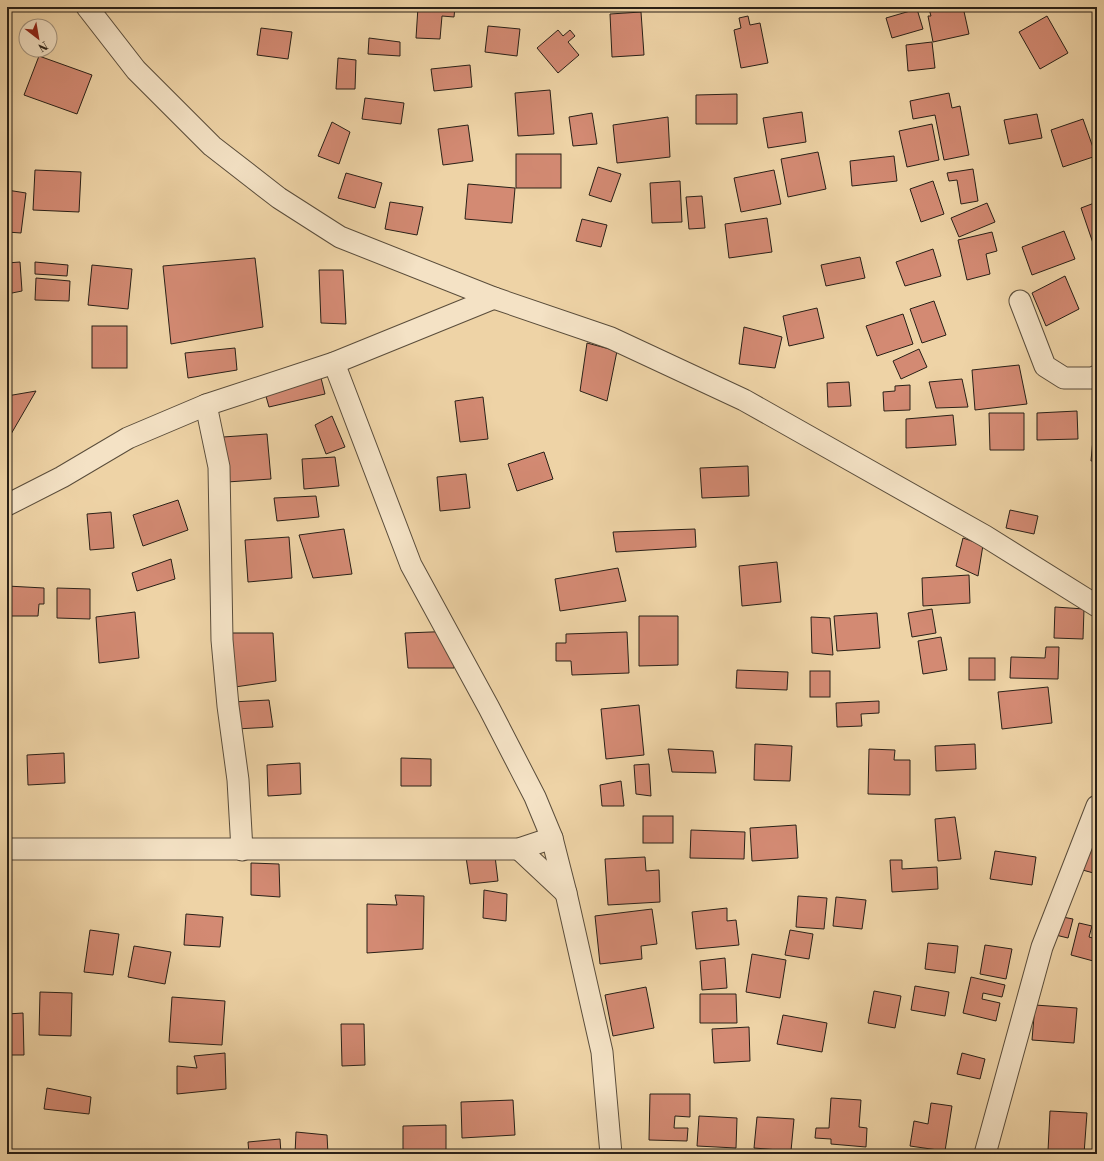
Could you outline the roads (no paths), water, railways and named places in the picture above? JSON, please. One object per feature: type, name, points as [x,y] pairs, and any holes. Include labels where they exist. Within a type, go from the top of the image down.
[{"type":"street","points":[[87,7],[136,70],[212,146],[279,198],[340,237],[494,298],[611,338],[744,400],[985,536],[1097,606]]},
{"type":"street","points":[[7,505],[62,476],[128,438],[206,405],[334,363],[494,298]]},
{"type":"street","points":[[1020,301],[1045,366],[1064,378],[1092,378],[1097,376]]},
{"type":"street","points":[[334,363],[411,565],[489,708],[535,797],[552,838],[602,1052],[611,1154]]},
{"type":"street","points":[[206,405],[219,467],[222,640],[228,706],[238,780],[242,850]]},
{"type":"street","points":[[985,1154],[1042,946],[1097,806]]},
{"type":"street","points":[[7,849],[519,849],[552,838]]},
{"type":"street","points":[[519,849],[566,893]]}]
